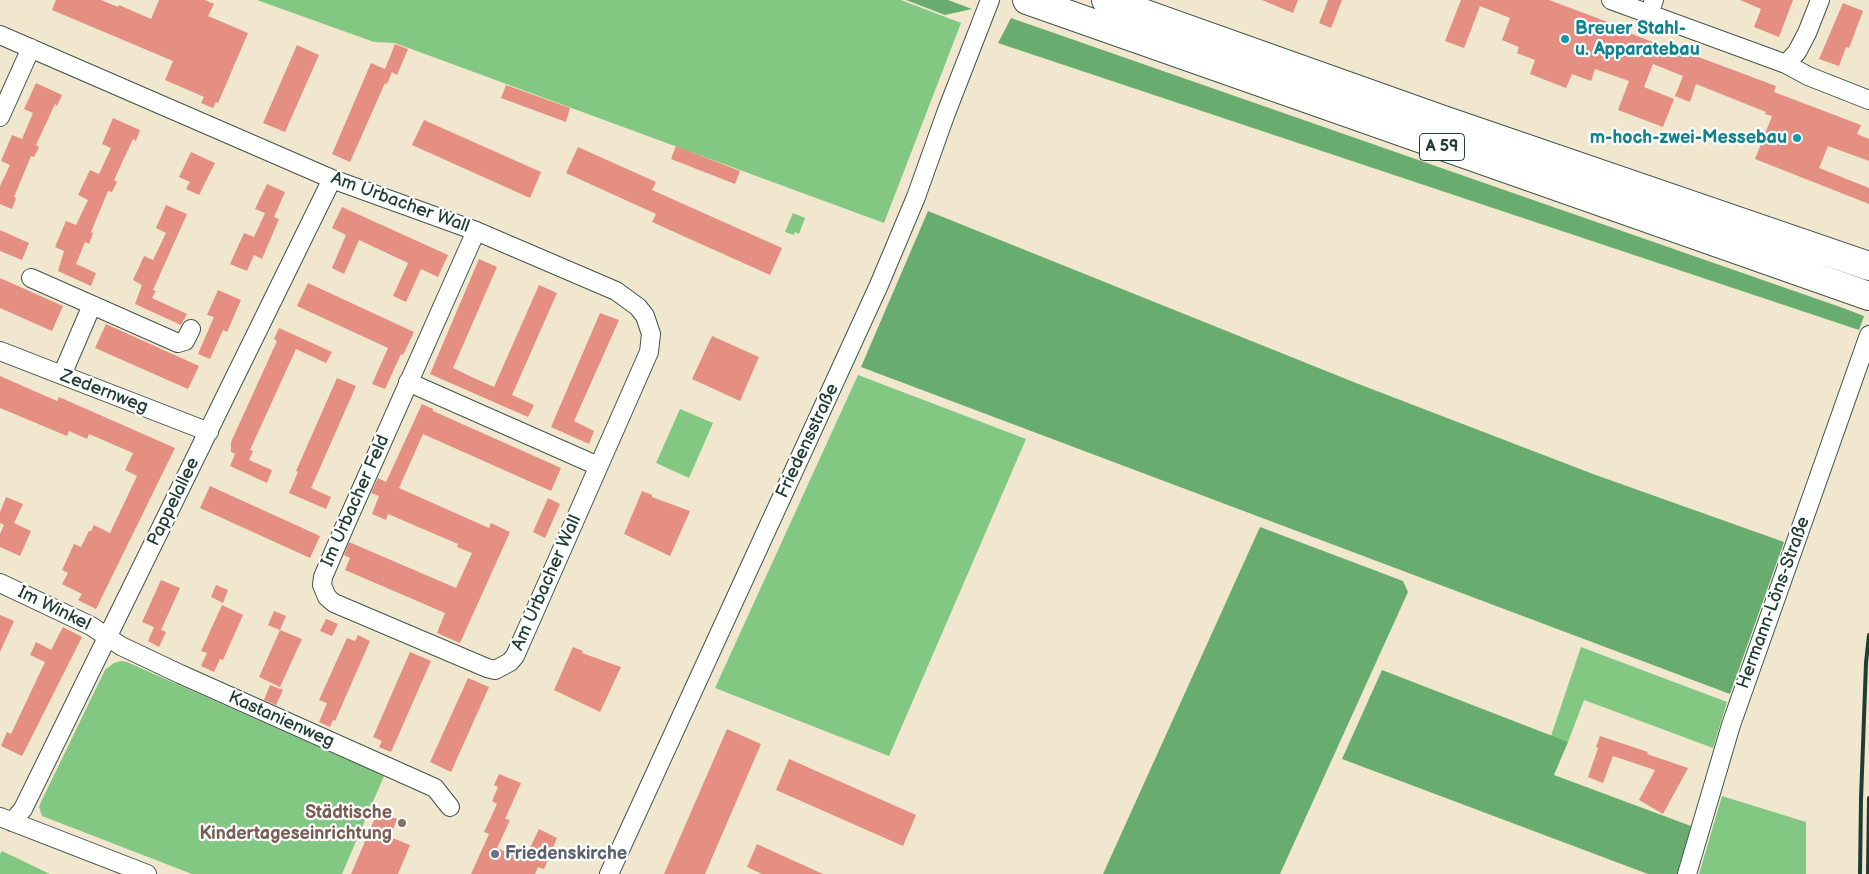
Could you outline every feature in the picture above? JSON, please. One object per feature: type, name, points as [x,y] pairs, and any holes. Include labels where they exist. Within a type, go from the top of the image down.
[{"type":"highway","name":"A 59","points":[[1106,0],[1452,124],[1864,264]]},
{"type":"highway","name":"A 59","points":[[1031,2],[1859,293]]},
{"type":"street","name":"Friedensstraße","points":[[609,874],[879,285],[916,197],[949,104],[990,0]]},
{"type":"street","points":[[1610,0],[1652,7],[1786,64],[1808,76],[1869,100]]},
{"type":"street","points":[[1786,64],[1797,52],[1804,39],[1820,0]]},
{"type":"street","name":"Am Urbacher Wall","points":[[0,35],[133,91],[332,179],[476,231],[616,291],[638,307],[645,316],[651,334],[648,352],[515,656],[502,668]]},
{"type":"street","points":[[0,117],[31,48]]},
{"type":"street","name":"Pappelallee","points":[[6,820],[23,809],[332,179]]},
{"type":"street","name":"Im Urbacher Feld","points":[[476,231],[322,578],[322,585],[327,597],[342,606],[487,668],[495,670],[502,668]]},
{"type":"street","points":[[30,278],[178,343],[185,341],[190,329]]},
{"type":"street","points":[[62,375],[92,305]]},
{"type":"street","name":"Hermann-Löns-Straße","points":[[1687,874],[1737,709],[1869,335]]},
{"type":"street","name":"Zedernweg","points":[[0,351],[209,432]]},
{"type":"street","points":[[408,382],[598,466]]},
{"type":"street","name":"Im Winkel","points":[[0,583],[108,636]]},
{"type":"street","name":"Kastanienweg","points":[[108,636],[122,646],[180,674],[435,788],[450,807]]},
{"type":"street","points":[[6,820],[147,874]]},
{"type":"green space","points":[[257,0],[901,0],[961,23],[884,223],[395,43],[374,42]]},
{"type":"green space","points":[[906,0],[948,0],[972,9],[945,15]]},
{"type":"green space","points":[[1011,18],[1843,308],[1864,316],[1859,330],[998,43]]},
{"type":"green space","points":[[928,211],[1356,383],[1593,474],[1784,542],[1730,694],[861,367]]},
{"type":"green space","points":[[793,213],[805,218],[799,234],[795,232],[794,235],[785,232]]},
{"type":"green space","points":[[858,375],[1026,439],[889,756],[715,688]]},
{"type":"green space","points":[[680,409],[713,423],[689,478],[656,463]]},
{"type":"green space","points":[[1260,527],[1403,581],[1408,592],[1280,874],[1103,874]]},
{"type":"green space","points":[[1581,647],[1727,702],[1713,748],[1584,700],[1568,742],[1551,736]]},
{"type":"green space","points":[[121,661],[384,776],[342,874],[192,874],[42,816],[39,807],[41,802],[105,670],[114,663]]},
{"type":"green space","points":[[1382,670],[1568,742],[1554,775],[1691,826],[1677,874],[1648,874],[1342,759]]},
{"type":"green space","points":[[1722,796],[1806,822],[1806,874],[1699,874]]},
{"type":"green space","points":[[2,851],[50,874],[0,874],[0,854]]},
{"type":"building","points":[[56,0],[101,0],[118,7],[119,5],[151,19],[159,0],[205,0],[214,4],[208,16],[248,33],[218,103],[216,102],[213,108],[201,103],[204,97],[165,80],[173,61],[52,10]]},
{"type":"building","points":[[1262,0],[1298,0],[1293,13]]},
{"type":"building","points":[[1328,0],[1342,0],[1331,28],[1319,23]]},
{"type":"building","points":[[1461,0],[1549,0],[1613,24],[1612,26],[1660,45],[1661,43],[1776,86],[1774,92],[1861,125],[1857,134],[1869,139],[1869,161],[1828,146],[1819,168],[1869,188],[1869,204],[1755,159],[1772,116],[1696,84],[1690,102],[1675,96],[1683,76],[1653,64],[1644,87],[1674,99],[1663,127],[1618,110],[1629,81],[1595,69],[1591,81],[1572,74],[1566,88],[1530,74],[1535,60],[1517,53],[1519,47],[1502,40],[1510,18],[1480,6],[1464,48],[1445,41]]},
{"type":"building","points":[[1740,0],[1793,0],[1779,37],[1754,27],[1761,9]]},
{"type":"building","points":[[1843,3],[1863,11],[1849,48],[1846,47],[1839,66],[1819,59]]},
{"type":"building","points":[[395,44],[408,49],[397,75],[392,72],[387,84],[385,83],[350,162],[332,154],[371,63],[385,69]]},
{"type":"building","points":[[297,45],[319,55],[285,132],[263,123]]},
{"type":"building","points":[[36,83],[62,95],[57,106],[55,104],[36,145],[39,147],[34,157],[31,156],[14,197],[16,198],[12,209],[0,204],[0,186],[10,165],[1,161],[12,135],[22,139],[33,113],[24,109]]},
{"type":"building","points":[[506,85],[570,108],[566,122],[501,98]]},
{"type":"building","points":[[113,118],[140,130],[136,141],[133,139],[114,180],[117,182],[112,192],[108,191],[91,232],[93,233],[89,244],[85,242],[76,264],[96,273],[91,286],[58,271],[64,251],[55,247],[66,221],[76,225],[88,200],[78,195],[90,170],[99,174],[111,148],[102,144]]},
{"type":"building","points":[[424,120],[541,172],[530,198],[412,145]]},
{"type":"building","points":[[676,146],[740,171],[735,184],[671,159]]},
{"type":"building","points":[[578,147],[656,182],[652,190],[782,248],[770,275],[652,222],[656,214],[566,173]]},
{"type":"building","points":[[191,152],[215,163],[199,195],[186,189],[190,182],[179,177]]},
{"type":"building","points":[[267,184],[285,192],[274,217],[279,219],[262,259],[254,255],[247,271],[230,264],[244,233],[254,237],[265,213],[255,209]]},
{"type":"building","points":[[166,205],[187,214],[153,290],[156,291],[152,298],[187,314],[181,325],[135,304],[142,285],[133,280],[144,256],[153,260],[166,233],[156,228]]},
{"type":"building","points":[[342,207],[448,255],[438,277],[421,269],[406,302],[393,296],[408,263],[359,240],[344,274],[332,268],[346,235],[332,228]]},
{"type":"building","points":[[0,230],[29,243],[22,260],[0,251]]},
{"type":"building","points":[[479,259],[497,267],[453,368],[494,387],[539,285],[557,293],[512,395],[534,405],[528,417],[430,374]]},
{"type":"building","points":[[0,278],[63,306],[52,331],[0,308]]},
{"type":"building","points":[[308,283],[414,332],[403,355],[401,354],[385,389],[372,384],[388,348],[297,306]]},
{"type":"building","points":[[218,290],[241,300],[227,332],[223,330],[210,359],[198,354],[214,317],[207,315]]},
{"type":"building","points":[[600,313],[619,320],[574,421],[594,431],[589,444],[551,427]]},
{"type":"building","points":[[106,324],[199,366],[188,389],[95,348]]},
{"type":"building","points":[[279,328],[332,352],[326,363],[296,349],[250,450],[253,451],[249,460],[272,470],[267,483],[230,466],[235,454],[231,452],[231,442],[277,341],[274,339]]},
{"type":"building","points":[[712,336],[759,357],[740,401],[692,379]]},
{"type":"building","points":[[0,376],[57,401],[59,397],[175,448],[96,609],[78,600],[82,594],[62,584],[68,573],[62,570],[74,544],[81,547],[94,525],[110,533],[137,476],[125,470],[133,453],[89,434],[87,439],[69,431],[67,436],[0,408]]},
{"type":"building","points":[[337,378],[356,386],[311,488],[331,497],[326,509],[289,493],[298,472],[296,471]]},
{"type":"building","points":[[422,404],[433,409],[433,411],[561,468],[551,491],[423,434],[399,488],[489,528],[491,523],[510,532],[460,643],[437,633],[445,613],[345,570],[350,558],[344,555],[349,542],[456,588],[472,553],[457,547],[458,544],[388,514],[386,520],[372,514],[379,496],[371,493],[378,478],[386,482]]},
{"type":"building","points":[[210,486],[320,536],[310,558],[200,508]]},
{"type":"building","points":[[642,491],[652,495],[652,497],[690,511],[670,556],[624,534]]},
{"type":"building","points":[[6,497],[23,504],[14,523],[31,531],[20,556],[0,547],[0,534],[4,525],[0,523],[0,512]]},
{"type":"building","points":[[548,498],[560,504],[545,538],[533,532]]},
{"type":"building","points":[[161,580],[180,588],[161,630],[142,622]]},
{"type":"building","points":[[216,585],[228,590],[223,603],[211,597]]},
{"type":"building","points":[[222,605],[243,615],[223,660],[220,659],[214,672],[201,666],[207,653],[201,651]]},
{"type":"building","points":[[274,611],[286,616],[280,630],[268,625]]},
{"type":"building","points":[[0,615],[14,621],[0,652]]},
{"type":"building","points":[[326,619],[338,624],[332,636],[320,631]]},
{"type":"building","points":[[63,627],[82,637],[22,756],[1,746],[7,732],[11,734],[45,662],[30,655],[36,642],[51,650]]},
{"type":"building","points":[[154,627],[166,632],[159,647],[148,641]]},
{"type":"building","points":[[280,630],[302,639],[280,687],[259,677]]},
{"type":"building","points":[[358,635],[370,641],[335,721],[333,720],[330,727],[319,722],[327,703],[319,700],[347,638],[355,641]]},
{"type":"building","points":[[573,647],[583,651],[582,653],[621,667],[600,712],[554,690]]},
{"type":"building","points":[[410,652],[431,661],[391,752],[379,747],[382,741],[373,737]]},
{"type":"building","points":[[468,678],[489,687],[451,772],[430,762]]},
{"type":"building","points":[[270,685],[283,690],[276,705],[264,700]]},
{"type":"building","points":[[727,729],[761,744],[705,874],[664,874]]},
{"type":"building","points":[[1600,736],[1688,768],[1663,814],[1639,800],[1655,770],[1613,756],[1603,783],[1588,777]]},
{"type":"building","points":[[789,759],[916,815],[903,846],[776,790]]},
{"type":"building","points":[[499,774],[521,783],[505,819],[510,820],[497,848],[524,860],[539,829],[557,838],[544,869],[538,867],[535,874],[471,874],[489,834],[484,832],[497,804],[492,801],[498,787],[494,785]]},
{"type":"building","points":[[378,811],[397,819],[390,837],[410,845],[398,874],[351,874]]},
{"type":"building","points":[[757,844],[823,874],[762,874],[747,867]]},
{"type":"railway","points":[[1860,874],[1866,663],[1869,635]]},
{"type":"railway","points":[[1868,874],[1869,798]]},
{"type":"place","name":"Breuer Stahl- u. Apparatebau","points":[[1565,39]]},
{"type":"place","name":"m-hoch-zwei-Messebau","points":[[1797,138]]},
{"type":"place","name":"Städtische Kindertageseinrichtung","points":[[402,823]]},
{"type":"place","name":"Friedenskirche","points":[[495,854]]}]
